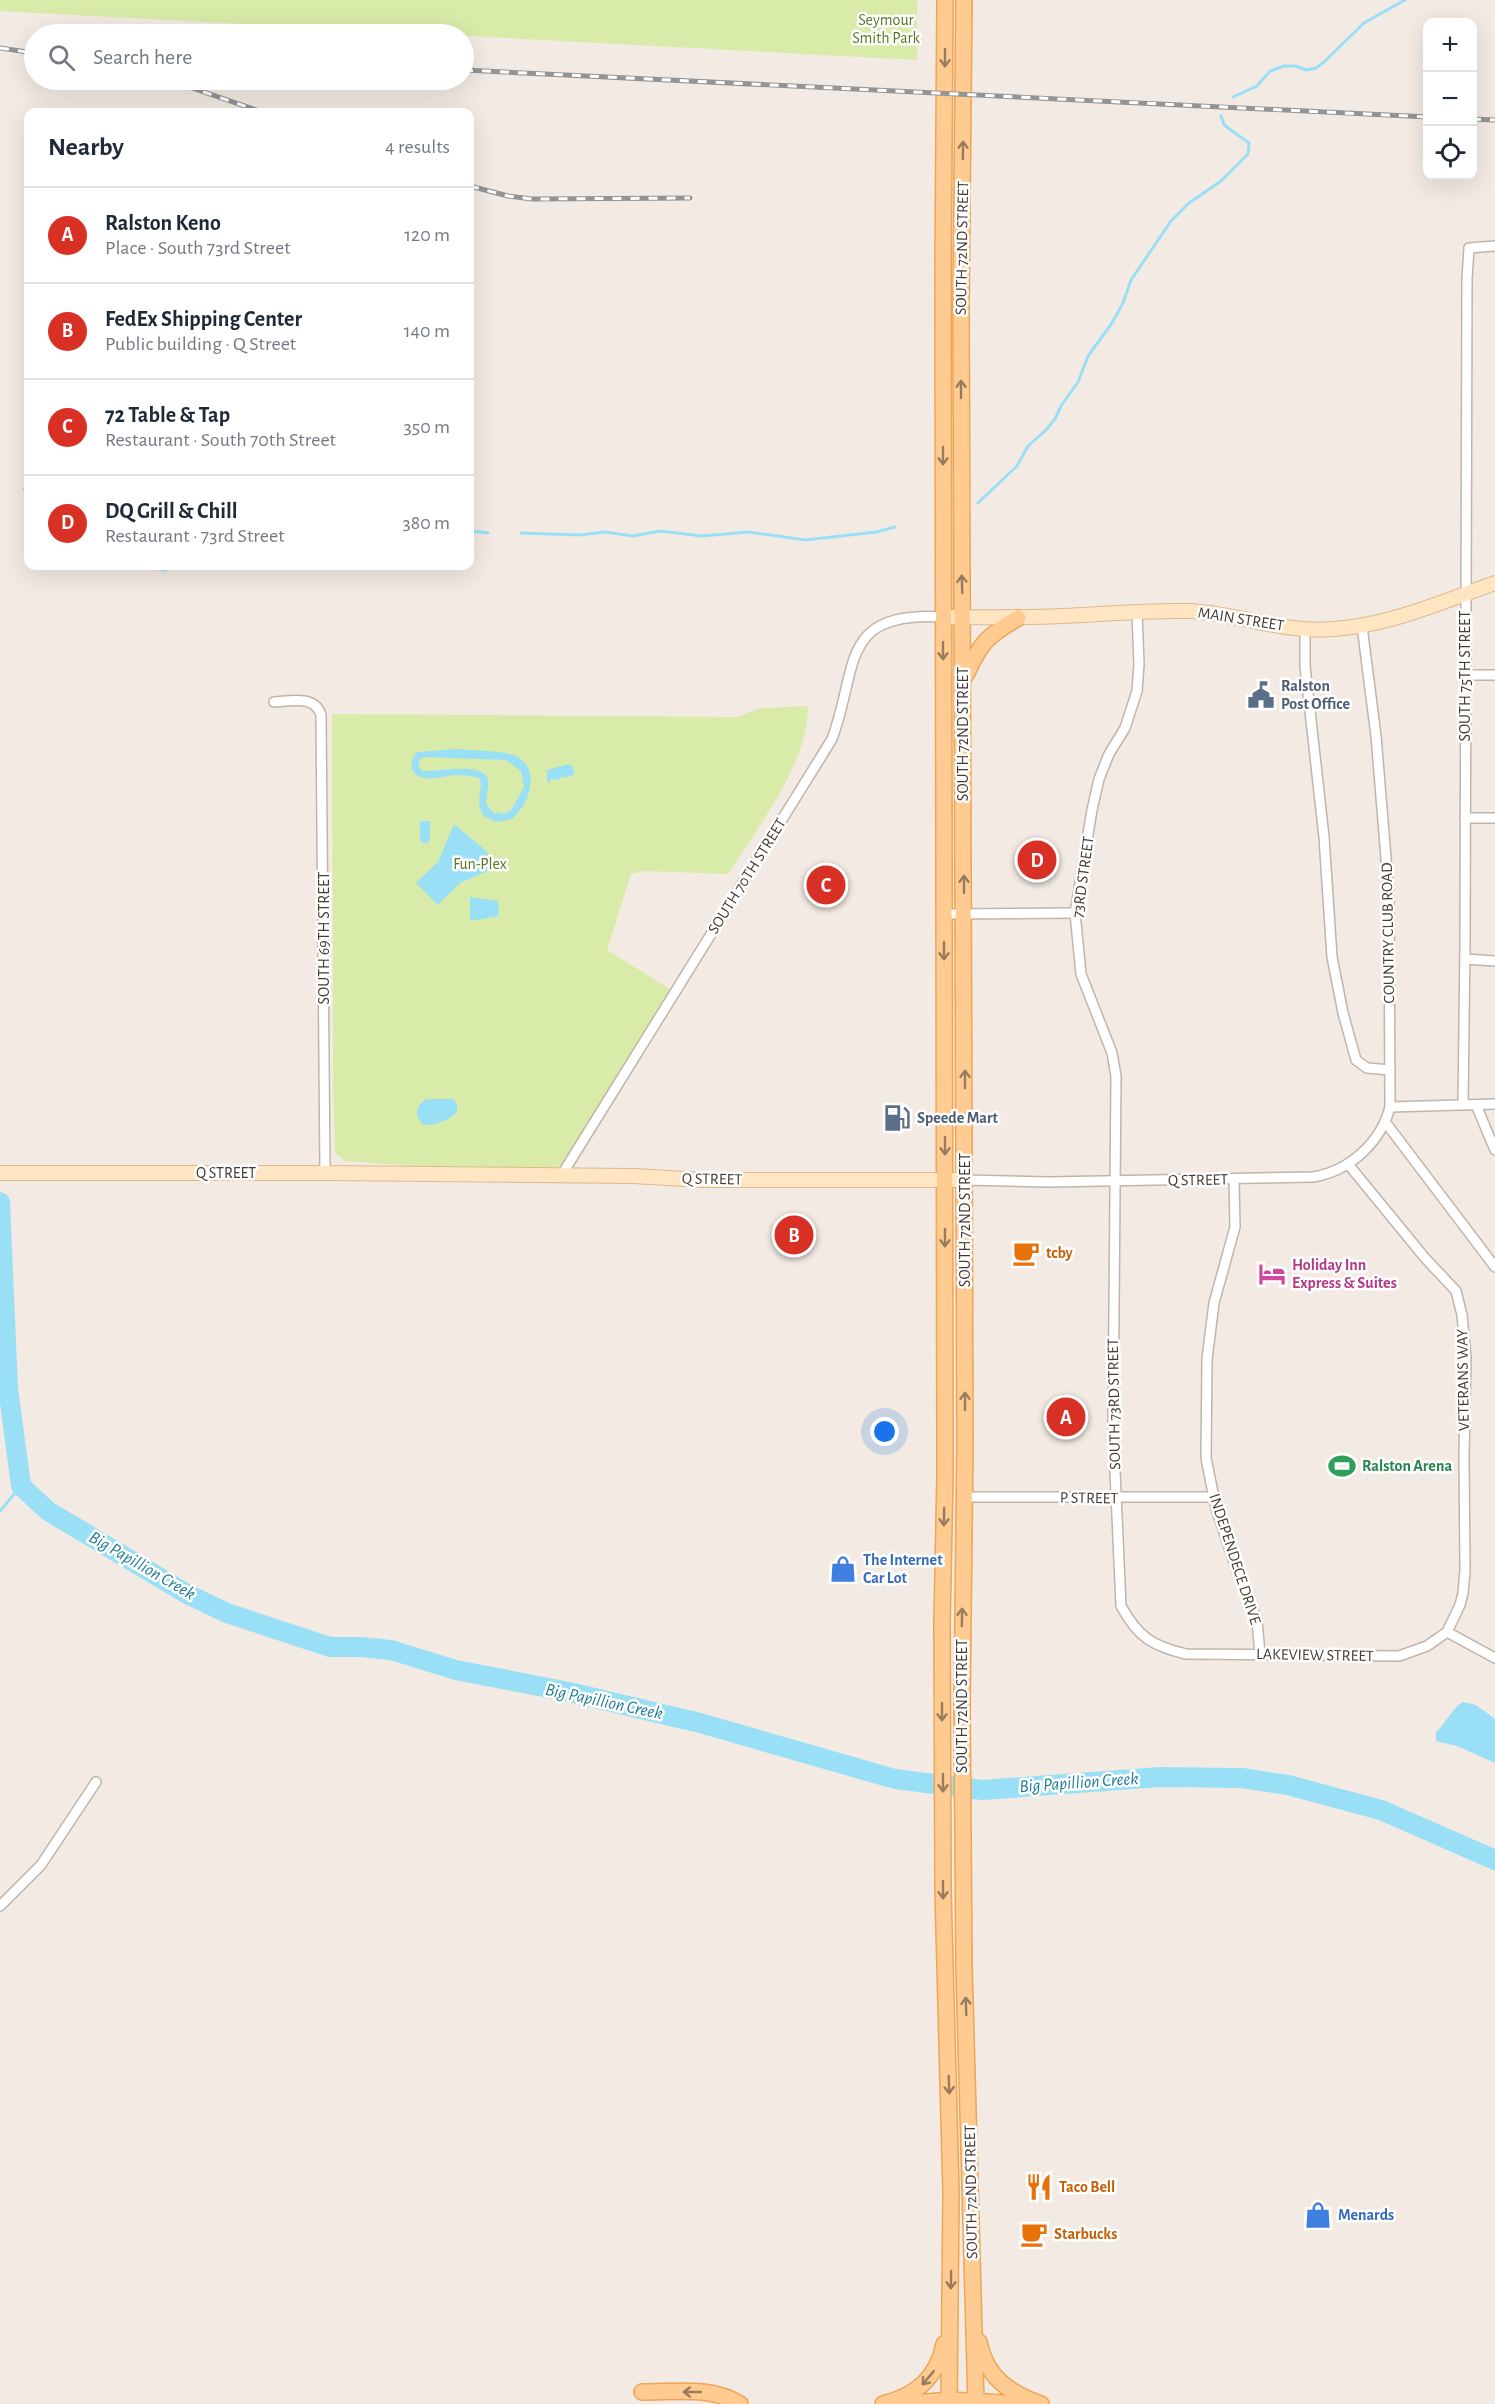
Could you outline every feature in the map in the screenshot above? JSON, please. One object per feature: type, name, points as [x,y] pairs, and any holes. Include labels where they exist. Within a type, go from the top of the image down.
[{"type":"main road","name":"SOUTH 72ND STREET","points":[[945,0],[943,1831],[950,2119],[949,2402]]},
{"type":"main road","name":"SOUTH 72ND STREET","points":[[964,0],[961,290],[965,1180],[962,1739],[975,2402]]},
{"type":"main road","name":"MAIN STREET","points":[[944,618],[1208,612],[1305,629],[1332,630],[1398,618],[1495,583]]},
{"type":"main road","points":[[963,680],[977,650],[985,639],[1017,618]]},
{"type":"main road","name":"Q STREET","points":[[0,1173],[325,1173],[702,1180],[965,1180]]},
{"type":"main road","points":[[945,1406],[954,1427],[956,1487],[964,1497]]},
{"type":"main road","points":[[973,2302],[981,2354],[987,2367],[1006,2389],[1041,2404]]},
{"type":"main road","points":[[883,2404],[906,2397],[930,2378],[938,2366],[942,2353],[951,2303]]},
{"type":"main road","points":[[642,2392],[710,2392],[729,2397],[740,2404]]},
{"type":"main road","points":[[906,2404],[975,2402],[1022,2404]]},
{"type":"street","name":"SOUTH 75TH STREET","points":[[1463,1104],[1465,369],[1469,248],[1495,246]]},
{"type":"street","name":"73RD STREET","points":[[1115,1180],[1114,1065],[1100,1018],[1081,974],[1075,913],[1099,779],[1109,754],[1125,728],[1137,691],[1139,664],[1137,612]]},
{"type":"street","name":"SOUTH 70TH STREET","points":[[561,1176],[831,739],[853,658],[861,642],[877,629],[896,620],[944,618]]},
{"type":"street","name":"COUNTRY CLUB ROAD","points":[[1362,626],[1376,736],[1389,894],[1390,1107]]},
{"type":"street","points":[[1305,629],[1305,666],[1320,797],[1336,983],[1356,1060],[1367,1068],[1390,1070]]},
{"type":"street","points":[[1465,675],[1495,675]]},
{"type":"street","name":"SOUTH 69TH STREET","points":[[274,702],[307,701],[314,704],[321,715],[325,1173]]},
{"type":"street","points":[[1465,818],[1495,818]]},
{"type":"street","points":[[944,914],[1075,913]]},
{"type":"street","points":[[1465,959],[1495,961]]},
{"type":"street","points":[[1476,1104],[1495,1150]]},
{"type":"street","points":[[1390,1107],[1495,1104]]},
{"type":"street","name":"Q STREET","points":[[965,1180],[1313,1178],[1333,1172],[1348,1164],[1378,1136],[1386,1124],[1390,1107]]},
{"type":"street","points":[[1386,1124],[1495,1267]]},
{"type":"street","name":"VETERANS WAY","points":[[1348,1164],[1425,1258],[1456,1291],[1462,1316],[1466,1357],[1465,1571],[1460,1605],[1446,1632]]},
{"type":"street","name":"INDEPENDECE DRIVE","points":[[1234,1179],[1235,1227],[1214,1303],[1207,1359],[1206,1458],[1214,1497],[1233,1562],[1257,1620],[1260,1655]]},
{"type":"street","name":"SOUTH 73RD STREET","points":[[1115,1180],[1113,1321],[1116,1499],[1121,1606],[1131,1625]]},
{"type":"street","name":"P STREET","points":[[964,1497],[1116,1499],[1214,1497]]},
{"type":"street","name":"LAKEVIEW STREET","points":[[1131,1625],[1143,1637],[1164,1649],[1186,1654],[1399,1656],[1427,1646],[1446,1632]]},
{"type":"street","points":[[1446,1632],[1495,1658]]},
{"type":"street","points":[[0,1906],[41,1865],[96,1782]]},
{"type":"green space","name":"Seymour Smith Park","points":[[0,0],[917,0],[917,60],[474,36],[474,24],[243,24],[0,11]]},
{"type":"green space","name":"Fun-Plex","points":[[808,706],[806,728],[791,772],[767,815],[728,874],[645,871],[631,874],[607,950],[670,989],[562,1167],[439,1168],[345,1161],[335,1153],[332,714],[737,717],[761,708]]},
{"type":"water","points":[[458,749],[510,754],[527,766],[530,774],[528,794],[519,812],[512,819],[497,822],[484,816],[481,810],[479,778],[459,775],[420,777],[415,774],[411,766],[417,752]],"holes":[[[424,757],[506,760],[521,771],[524,787],[511,810],[504,814],[497,812],[495,814],[486,804],[488,780],[485,774],[469,769],[422,771],[419,767],[419,760]]]},
{"type":"water","points":[[569,764],[575,774],[565,778],[561,776],[559,780],[551,779],[549,783],[547,782],[547,770]]},
{"type":"water","points":[[420,821],[430,821],[428,843],[420,840]]},
{"type":"water","points":[[454,824],[484,849],[497,867],[460,883],[438,905],[416,883],[438,862]]},
{"type":"water","points":[[470,897],[498,901],[499,916],[470,921]]},
{"type":"water","points":[[427,1099],[453,1099],[457,1104],[457,1112],[442,1122],[424,1125],[418,1118],[417,1111],[420,1104]]},
{"type":"water","points":[[1463,1702],[1476,1705],[1495,1719],[1495,1763],[1457,1746],[1436,1741],[1436,1732]]},
{"type":"waterway","points":[[1233,97],[1257,86],[1270,71],[1284,66],[1296,66],[1306,70],[1316,68],[1364,23],[1405,0]]},
{"type":"waterway","points":[[978,503],[1017,466],[1028,446],[1055,419],[1078,382],[1088,356],[1112,323],[1123,303],[1131,280],[1171,221],[1189,203],[1221,181],[1248,154],[1249,143],[1224,125],[1221,116]]},
{"type":"waterway","points":[[521,533],[580,535],[605,532],[633,536],[660,531],[702,536],[749,532],[805,540],[876,532],[895,527]]},
{"type":"waterway","points":[[474,531],[488,533]]},
{"type":"waterway","name":"Big Papillion Creek","points":[[0,1202],[8,1388],[21,1486],[48,1511],[187,1594],[227,1613],[330,1647],[391,1650],[456,1670],[569,1692],[700,1723],[895,1779],[982,1790],[1160,1777],[1242,1778],[1288,1785],[1381,1810],[1495,1860]]},
{"type":"waterway","points":[[0,1511],[21,1486]]},
{"type":"railway","points":[[0,48],[24,52]]},
{"type":"railway","points":[[474,70],[1423,117]]},
{"type":"railway","points":[[198,90],[250,108]]},
{"type":"railway","points":[[1477,119],[1495,120]]},
{"type":"railway","points":[[474,187],[508,196],[532,199],[690,198]]},
{"type":"place","name":"Ralston Post Office","points":[[1261,695]]},
{"type":"place","name":"DQ Grill & Chill","points":[[1037,860]]},
{"type":"place","name":"72 Table & Tap","points":[[826,885]]},
{"type":"place","name":"Speede Mart","points":[[897,1118]]},
{"type":"place","name":"FedEx Shipping Center","points":[[794,1235]]},
{"type":"place","name":"tcby","points":[[1026,1253]]},
{"type":"place","name":"Holiday Inn Express & Suites","points":[[1272,1274]]},
{"type":"place","name":"Ralston Keno","points":[[1066,1417]]},
{"type":"place","name":"Ralston Arena","points":[[1342,1466]]},
{"type":"place","name":"The Internet Car Lot","points":[[843,1569]]},
{"type":"place","name":"Taco Bell","points":[[1039,2187]]},
{"type":"place","name":"Menards","points":[[1318,2215]]},
{"type":"place","name":"Starbucks","points":[[1034,2234]]}]
